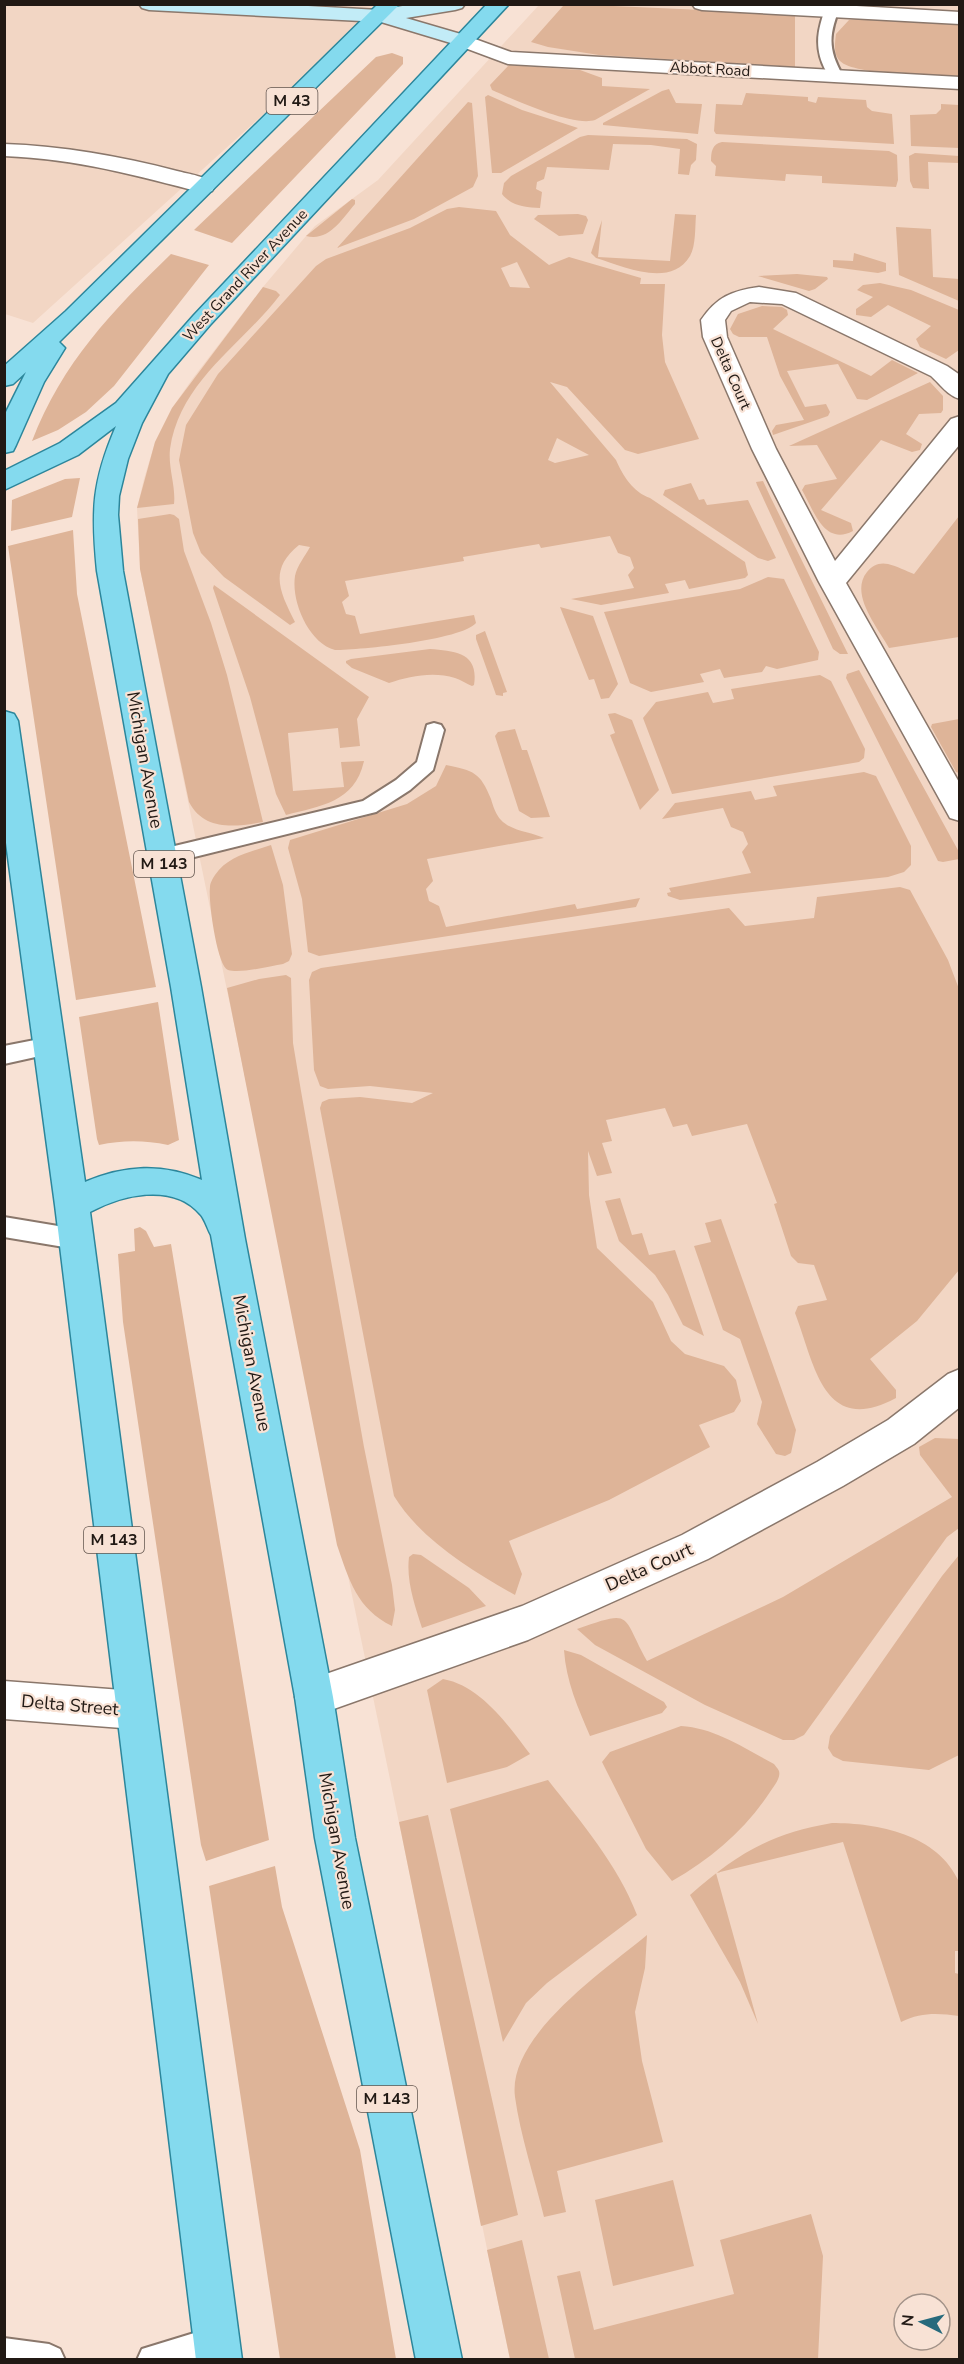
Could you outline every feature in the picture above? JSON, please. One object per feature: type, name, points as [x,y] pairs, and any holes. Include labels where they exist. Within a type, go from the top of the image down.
[{"type":"main road","points":[[149,4],[385,10],[455,4]]},
{"type":"main road","name":"West Grand River Avenue","points":[[4,482],[51,459],[96,432],[125,408],[202,320],[499,4]]},
{"type":"main road","points":[[385,10],[464,41]]},
{"type":"main road","name":"M 43","points":[[4,379],[74,316],[385,10]]},
{"type":"main road","points":[[4,445],[32,382],[74,316]]},
{"type":"main road","name":"Michigan Avenue","points":[[157,372],[138,406],[121,446],[106,502],[105,517],[111,571],[228,1239],[314,1698],[335,1838],[439,2360]]},
{"type":"main road","name":"M 143","points":[[4,721],[74,1222],[218,2351]]},
{"type":"main road","points":[[74,1222],[94,1192],[118,1184],[143,1180],[168,1182],[188,1188],[207,1198],[216,1208],[228,1239]]},
{"type":"street","points":[[702,4],[833,8],[960,18]]},
{"type":"street","name":"Abbot Road","points":[[464,41],[508,58],[960,83]]},
{"type":"street","points":[[4,150],[34,150],[94,157],[204,186]]},
{"type":"street","name":"Delta Court","points":[[960,392],[951,380],[939,371],[788,298],[759,294],[745,296],[733,300],[716,313],[712,329],[764,449],[832,582],[960,810]]},
{"type":"street","points":[[832,582],[951,438],[960,424]]},
{"type":"street","name":"Delta Court","points":[[314,1698],[528,1622],[695,1547],[830,1474],[901,1432],[960,1385]]},
{"type":"street","name":"Delta Street","points":[[4,1700],[135,1710]]},
{"type":"lane","points":[[833,8],[823,37],[823,48],[827,61],[836,76]]},
{"type":"lane","points":[[162,857],[369,807],[403,785],[426,765],[434,730]]},
{"type":"lane","points":[[4,1055],[50,1046]]},
{"type":"lane","points":[[4,1227],[74,1222]]},
{"type":"lane","points":[[153,2360],[218,2351]]},
{"type":"lane","points":[[4,2354],[49,2360]]},
{"type":"shaded area","points":[[4,5],[384,5],[33,323],[5,314]]},
{"type":"shaded area","points":[[539,5],[959,5],[959,2359],[510,2360],[140,569],[137,508],[155,442],[172,408],[263,287],[315,226],[378,180]]},
{"type":"shaded area","points":[[591,5],[795,14],[795,67],[599,55],[531,42],[563,6]]},
{"type":"shaded area","points":[[865,18],[959,23],[959,76],[878,72],[848,66],[840,61],[835,52],[836,34],[849,20]]},
{"type":"shaded area","points":[[392,53],[403,57],[403,64],[232,243],[194,230],[376,57]]},
{"type":"shaded area","points":[[509,65],[580,70],[602,78],[602,86],[650,89],[595,120],[573,120],[492,90],[490,85]]},
{"type":"shaded area","points":[[669,89],[676,103],[702,104],[698,134],[603,125],[603,123]]},
{"type":"shaded area","points":[[746,93],[808,97],[808,101],[816,103],[818,97],[866,100],[867,107],[872,111],[892,114],[894,144],[716,134],[714,131],[716,104],[742,105]]},
{"type":"shaded area","points":[[488,95],[522,110],[578,128],[501,173],[492,173],[485,97]]},
{"type":"shaded area","points":[[468,102],[472,103],[478,176],[473,187],[414,219],[337,248]]},
{"type":"shaded area","points":[[941,104],[959,105],[959,148],[911,146],[910,115],[936,114],[941,109]]},
{"type":"shaded area","points":[[588,135],[687,139],[697,144],[696,160],[691,165],[689,175],[678,174],[680,149],[651,145],[613,144],[609,170],[547,167],[544,179],[537,182],[536,189],[542,192],[540,208],[514,203],[502,194],[504,183],[511,176],[580,137]]},
{"type":"shaded area","points":[[722,142],[889,151],[897,155],[898,180],[896,187],[822,183],[822,176],[786,174],[785,181],[715,176],[716,166],[711,161],[712,152],[716,145]]},
{"type":"shaded area","points":[[915,153],[959,156],[959,163],[928,162],[929,189],[913,188],[910,181],[909,156]]},
{"type":"shaded area","points":[[352,199],[355,200],[355,204],[334,228],[322,236],[306,236]]},
{"type":"shaded area","points":[[459,207],[496,211],[510,235],[549,265],[569,257],[641,278],[640,284],[665,284],[662,335],[665,362],[699,439],[638,454],[625,450],[567,387],[550,382],[616,460],[634,488],[745,562],[748,575],[745,578],[689,589],[685,580],[665,584],[669,593],[601,605],[571,599],[634,588],[628,575],[634,568],[630,557],[618,553],[610,536],[541,548],[539,544],[463,557],[464,561],[345,581],[349,596],[342,602],[346,614],[355,616],[360,634],[474,615],[476,623],[467,629],[432,639],[387,646],[335,650],[317,639],[310,630],[296,598],[296,572],[310,547],[299,545],[289,554],[280,572],[285,601],[295,622],[290,625],[224,577],[201,553],[193,533],[179,460],[186,425],[218,374],[316,266],[326,259],[410,228],[447,209]],"holes":[[[517,262],[530,288],[510,287],[501,268]],[[557,438],[589,455],[555,463],[548,460]]]},
{"type":"shaded area","points":[[578,214],[586,216],[588,220],[583,234],[559,236],[534,219],[538,215]]},
{"type":"shaded area","points":[[675,214],[696,215],[695,236],[690,256],[681,266],[671,271],[659,273],[632,270],[596,258],[591,253],[602,220],[598,257],[670,261]]},
{"type":"shaded area","points":[[896,227],[931,229],[933,277],[959,279],[959,301],[899,275]]},
{"type":"shaded area","points":[[854,253],[886,263],[886,271],[878,273],[833,267],[833,260],[853,261]]},
{"type":"shaded area","points":[[171,254],[209,265],[114,386],[86,412],[58,430],[32,441],[58,387],[91,340],[129,296]]},
{"type":"shaded area","points":[[797,274],[827,277],[828,279],[809,291],[758,276]]},
{"type":"shaded area","points":[[880,283],[911,290],[959,310],[959,350],[946,359],[920,347],[916,339],[931,326],[888,305],[871,317],[856,315],[856,309],[873,297],[857,290],[863,285]]},
{"type":"shaded area","points":[[263,287],[276,291],[280,295],[199,384],[186,403],[176,425],[170,449],[174,504],[137,508],[155,442],[172,408]]},
{"type":"shaded area","points":[[762,306],[782,307],[787,310],[788,315],[773,329],[871,376],[892,360],[918,373],[867,400],[857,399],[838,364],[787,371],[805,407],[826,404],[830,412],[828,416],[773,435],[772,431],[776,425],[804,420],[780,376],[767,337],[739,337],[730,329],[738,314]]},
{"type":"shaded area","points":[[930,382],[943,396],[943,410],[941,413],[919,414],[906,434],[922,444],[920,450],[912,452],[881,440],[821,510],[851,523],[853,531],[834,534],[827,530],[816,516],[802,490],[805,485],[837,479],[817,445],[789,446]]},
{"type":"shaded area","points":[[80,478],[72,517],[11,531],[12,500],[65,479]]},
{"type":"shaded area","points":[[763,481],[848,654],[840,654],[833,649],[757,485],[756,482]]},
{"type":"shaded area","points":[[691,483],[699,500],[704,499],[707,505],[748,500],[776,558],[768,561],[758,558],[663,495],[665,490]]},
{"type":"shaded area","points":[[170,514],[179,519],[184,551],[211,623],[227,675],[263,822],[221,825],[203,818],[189,802],[140,569],[138,519]]},
{"type":"shaded area","points":[[959,516],[959,637],[889,648],[867,611],[861,590],[862,581],[871,568],[882,563],[914,574]]},
{"type":"shaded area","points":[[73,530],[77,594],[156,987],[76,1000],[8,546]]},
{"type":"shaded area","points":[[768,577],[784,579],[819,652],[818,660],[777,669],[766,666],[762,672],[724,678],[720,669],[700,674],[704,682],[651,692],[630,683],[604,612],[740,589]]},
{"type":"shaded area","points":[[214,585],[369,697],[357,719],[360,746],[340,748],[338,728],[288,733],[293,791],[344,787],[341,762],[364,761],[360,775],[353,785],[335,800],[312,809],[286,815],[276,794],[250,697],[213,588]]},
{"type":"shaded area","points":[[560,607],[593,616],[618,684],[609,698],[601,699],[594,679],[589,680]]},
{"type":"shaded area","points":[[485,631],[507,692],[503,693],[503,696],[496,695],[476,639],[476,635]]},
{"type":"shaded area","points":[[430,649],[457,653],[469,660],[475,674],[474,685],[439,675],[413,676],[389,683],[352,668],[346,663],[351,659]]},
{"type":"shaded area","points":[[859,670],[959,852],[959,859],[938,861],[846,678],[847,674]]},
{"type":"shaded area","points":[[820,675],[831,681],[865,749],[864,758],[859,762],[672,794],[643,718],[656,702],[708,692],[713,703],[734,699],[731,689]]},
{"type":"shaded area","points":[[615,713],[632,720],[659,790],[640,810],[610,735],[615,733],[608,714]]},
{"type":"shaded area","points":[[960,719],[959,773],[956,772],[931,727],[932,724]]},
{"type":"shaded area","points":[[515,729],[522,750],[527,750],[550,817],[531,818],[519,811],[495,736],[498,732]]},
{"type":"shaded area","points":[[446,765],[470,771],[479,778],[498,816],[505,824],[544,838],[427,859],[433,881],[426,889],[429,901],[439,906],[446,927],[575,904],[577,909],[640,898],[636,907],[319,956],[308,952],[302,899],[288,848],[290,840],[407,804],[436,786]]},
{"type":"shaded area","points":[[864,772],[876,776],[911,846],[911,865],[904,872],[888,877],[680,900],[668,896],[667,893],[671,892],[669,888],[751,873],[742,852],[748,844],[743,832],[731,827],[723,808],[662,819],[675,803],[751,791],[755,800],[777,796],[773,786]]},
{"type":"shaded area","points":[[271,845],[283,885],[292,954],[289,961],[283,964],[247,970],[228,970],[220,957],[214,932],[211,882],[226,863]]},
{"type":"shaded area","points":[[900,887],[910,890],[948,960],[959,989],[959,1270],[917,1321],[870,1359],[896,1390],[896,1398],[872,1408],[852,1408],[837,1402],[826,1390],[816,1373],[795,1313],[798,1306],[827,1300],[814,1265],[798,1263],[791,1256],[774,1204],[777,1203],[747,1124],[692,1136],[687,1124],[673,1127],[665,1108],[606,1120],[612,1141],[602,1143],[612,1173],[597,1176],[588,1151],[589,1195],[597,1248],[653,1302],[671,1341],[685,1354],[724,1366],[736,1380],[741,1401],[734,1412],[699,1425],[710,1447],[609,1500],[509,1541],[522,1574],[515,1595],[448,1553],[432,1540],[405,1512],[394,1496],[320,1108],[322,1102],[329,1099],[360,1097],[412,1103],[433,1093],[370,1086],[328,1089],[320,1086],[314,1070],[309,980],[312,972],[321,968],[729,908],[745,926],[814,918],[817,897]]},
{"type":"shaded area","points":[[286,975],[291,978],[293,1043],[301,1091],[364,1447],[392,1585],[395,1610],[392,1626],[370,1611],[362,1602],[350,1582],[337,1545],[227,988],[259,979]]},
{"type":"shaded area","points":[[158,1002],[179,1140],[168,1145],[134,1141],[99,1145],[79,1017]]},
{"type":"shaded area","points":[[620,1198],[632,1235],[642,1233],[649,1255],[675,1250],[704,1336],[683,1325],[655,1275],[619,1241],[605,1201]]},
{"type":"shaded area","points":[[721,1219],[796,1430],[791,1453],[785,1456],[776,1454],[757,1424],[762,1402],[740,1339],[723,1330],[694,1246],[711,1242],[705,1223]]},
{"type":"shaded area","points":[[140,1227],[146,1231],[154,1247],[171,1244],[269,1840],[206,1861],[201,1845],[123,1322],[118,1254],[135,1251],[134,1229]]},
{"type":"shaded area","points":[[935,1438],[959,1439],[959,1528],[947,1537],[804,1735],[794,1740],[783,1740],[705,1705],[595,1645],[577,1629],[608,1619],[624,1620],[647,1661],[783,1597],[952,1497],[920,1455],[919,1447]]},
{"type":"shaded area","points":[[413,1554],[421,1555],[469,1588],[486,1606],[422,1628],[409,1575],[409,1557]]},
{"type":"shaded area","points":[[959,1555],[959,1755],[929,1770],[843,1761],[833,1756],[828,1748],[830,1736]]},
{"type":"shaded area","points":[[564,1650],[581,1655],[664,1702],[667,1707],[662,1713],[590,1736],[570,1683]]},
{"type":"shaded area","points":[[443,1679],[457,1683],[481,1698],[503,1719],[530,1754],[507,1767],[447,1783],[427,1690]]},
{"type":"shaded area","points":[[681,1726],[706,1731],[729,1740],[774,1764],[779,1770],[779,1776],[760,1806],[739,1831],[701,1863],[672,1881],[646,1849],[602,1762],[610,1752]]},
{"type":"shaded area","points":[[548,1780],[609,1861],[637,1915],[547,1983],[526,2003],[503,2042],[450,1809]]},
{"type":"shaded area","points":[[428,1815],[518,2215],[481,2226],[399,1822]]},
{"type":"shaded area","points":[[832,1823],[868,1825],[904,1834],[921,1842],[937,1853],[959,1882],[961,1895],[959,1951],[955,1951],[955,1973],[959,1974],[959,2016],[930,2014],[901,2022],[843,1842],[717,1873],[739,1857],[772,1840],[790,1833]]},
{"type":"shaded area","points":[[275,1866],[282,1907],[360,2150],[396,2359],[280,2359],[209,1886]]},
{"type":"shaded area","points":[[716,1873],[758,2024],[740,1982],[690,1895]]},
{"type":"shaded area","points":[[647,1935],[645,1968],[635,2012],[642,2061],[663,2142],[557,2171],[566,2212],[544,2217],[517,2111],[515,2097],[517,2074],[526,2051],[542,2028],[562,2006]]},
{"type":"shaded area","points":[[673,2180],[694,2266],[613,2286],[595,2200]]},
{"type":"shaded area","points":[[811,2214],[823,2256],[818,2359],[575,2359],[557,2276],[580,2271],[594,2330],[734,2294],[720,2240]]},
{"type":"shaded area","points":[[522,2240],[549,2359],[510,2359],[487,2250]]}]
